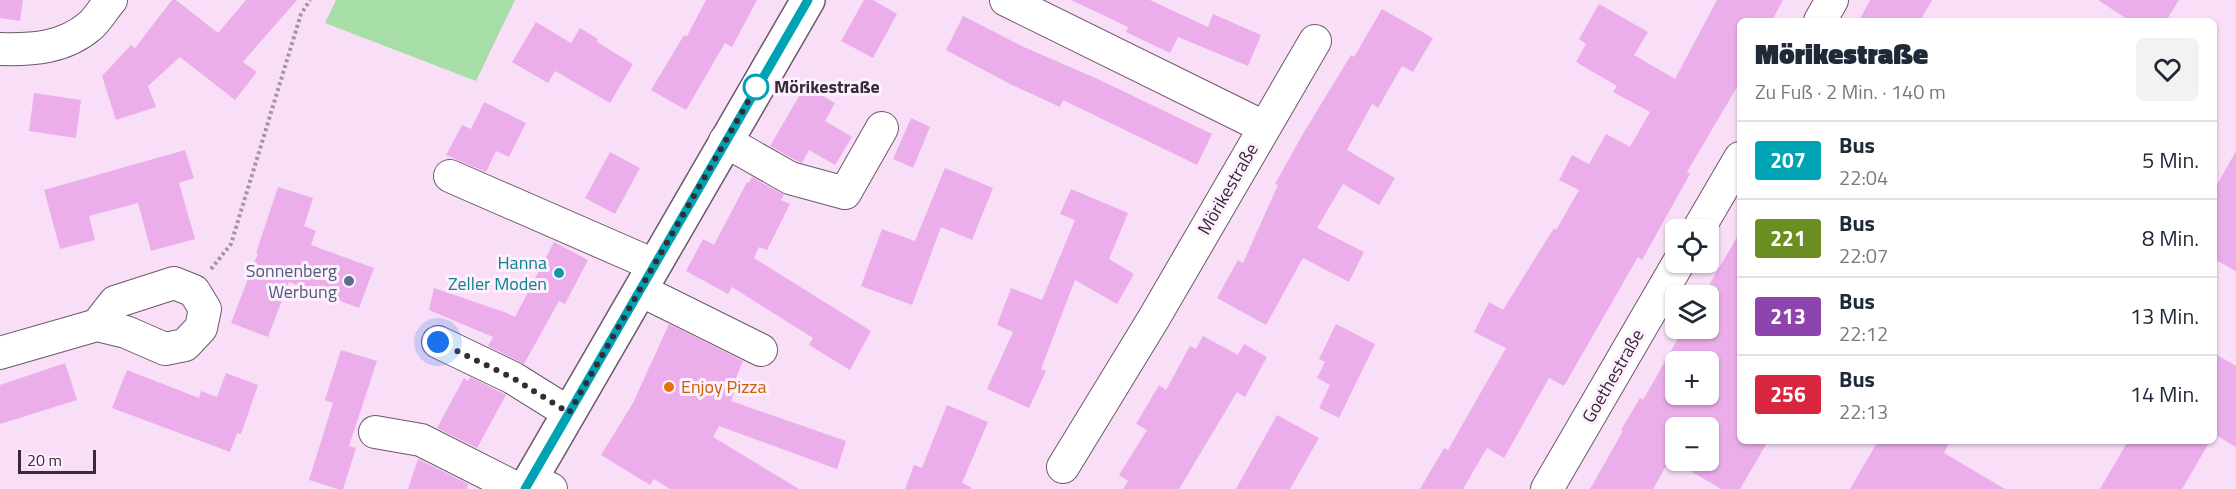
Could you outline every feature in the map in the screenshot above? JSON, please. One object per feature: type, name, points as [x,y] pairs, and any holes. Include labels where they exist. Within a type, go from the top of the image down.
[{"type":"main road","points":[[531,487],[569,413],[808,0]]},
{"type":"street","points":[[0,49],[31,50],[67,41],[91,25],[111,0]]},
{"type":"street","name":"Mörikestraße","points":[[1006,0],[1264,128]]},
{"type":"street","points":[[1822,18],[1832,0]]},
{"type":"street","name":"Mörikestraße","points":[[1063,466],[1154,318],[1316,41]]},
{"type":"street","points":[[725,141],[790,178],[845,194],[882,128]]},
{"type":"street","points":[[1704,219],[1737,163]]},
{"type":"street","points":[[450,176],[647,278],[761,350]]},
{"type":"street","name":"Goethestraße","points":[[1547,489],[1673,273]]},
{"type":"street","points":[[0,353],[97,325],[126,332],[165,349],[185,345],[201,328],[205,309],[194,291],[174,283],[115,302],[97,325]]},
{"type":"street","points":[[438,342],[513,378],[569,413]]},
{"type":"street","points":[[375,432],[421,440],[531,487]]},
{"type":"path","points":[[194,291],[231,244],[301,14],[310,0]]},
{"type":"green space","points":[[336,0],[515,0],[476,81],[325,23]]},
{"type":"building","points":[[0,0],[23,0],[20,21],[0,18]]},
{"type":"building","points":[[172,0],[176,0],[218,33],[246,0],[297,0],[243,62],[257,72],[235,100],[180,57],[148,86],[156,107],[116,120],[102,76],[131,45],[135,48]]},
{"type":"building","points":[[706,0],[757,0],[732,47],[725,43],[686,110],[651,90],[684,35],[687,36]]},
{"type":"building","points":[[864,0],[873,0],[897,14],[873,58],[841,41]]},
{"type":"building","points":[[1071,0],[1150,0],[1208,27],[1213,14],[1261,35],[1248,66],[1178,37],[1170,53],[1126,32],[1128,27]]},
{"type":"building","points":[[1717,0],[1783,0],[1774,18],[1737,18],[1737,87],[1687,172],[1690,174],[1642,260],[1638,257],[1564,386],[1549,378],[1504,458],[1487,448],[1463,489],[1420,489],[1444,448],[1448,450],[1506,348],[1474,332],[1489,302],[1503,310],[1554,228],[1556,230],[1579,190],[1559,180],[1572,155],[1589,164],[1606,134],[1630,147],[1650,112],[1613,92],[1617,86],[1576,62],[1586,44],[1579,39],[1599,4],[1648,32],[1634,55],[1675,79]]},
{"type":"building","points":[[1870,0],[1932,0],[1922,18],[1861,18]]},
{"type":"building","points":[[2098,0],[2179,0],[2168,18],[2125,18]]},
{"type":"building","points":[[1382,9],[1433,38],[1413,72],[1402,66],[1378,108],[1372,104],[1347,150],[1395,178],[1379,205],[1343,184],[1317,228],[1364,252],[1349,282],[1303,258],[1266,325],[1217,298],[1238,260],[1243,263],[1278,185],[1275,184],[1304,132],[1351,55],[1354,57]]},
{"type":"building","points":[[963,16],[1026,48],[1100,80],[1212,134],[1197,165],[1063,100],[1060,107],[946,50]]},
{"type":"building","points":[[536,22],[571,43],[580,28],[598,39],[597,42],[633,64],[610,103],[555,71],[548,83],[512,62]]},
{"type":"building","points":[[805,86],[835,103],[825,121],[852,137],[835,165],[809,150],[802,163],[770,146]]},
{"type":"building","points":[[34,93],[81,100],[76,138],[29,131]]},
{"type":"building","points":[[484,102],[526,123],[509,157],[496,151],[486,172],[446,155],[462,125],[471,129]]},
{"type":"building","points":[[911,118],[930,127],[913,168],[893,159]]},
{"type":"building","points":[[185,150],[194,178],[179,183],[195,239],[151,251],[138,203],[89,216],[95,240],[60,249],[44,190]]},
{"type":"building","points":[[2236,151],[2236,271],[2217,261],[2217,185]]},
{"type":"building","points":[[610,152],[640,168],[615,214],[585,198]]},
{"type":"building","points":[[945,168],[993,188],[972,240],[941,227],[912,305],[861,286],[882,229],[915,241]]},
{"type":"building","points":[[752,177],[784,195],[781,200],[790,204],[767,250],[759,247],[754,258],[871,331],[850,370],[809,345],[813,338],[732,287],[728,294],[686,271],[703,239],[714,245],[747,182],[749,183]]},
{"type":"building","points":[[278,187],[313,198],[304,226],[316,231],[311,245],[374,268],[359,308],[289,282],[268,337],[231,323],[258,253],[256,253]]},
{"type":"building","points":[[1071,189],[1128,213],[1109,259],[1134,274],[1117,304],[1075,280],[1041,369],[1046,371],[1029,408],[987,389],[1013,332],[997,325],[1011,288],[1042,300],[1075,220],[1060,214]]},
{"type":"building","points":[[1737,237],[1737,444],[1766,444],[1740,489],[1721,489],[1690,471],[1719,471],[1719,417],[1665,417],[1665,468],[1653,489],[1590,489],[1623,431],[1621,430],[1640,398],[1643,400],[1665,361],[1665,405],[1719,405],[1719,351],[1671,351],[1678,339],[1719,339],[1719,285],[1709,285],[1716,273],[1719,273],[1719,268]]},
{"type":"building","points":[[554,242],[588,260],[565,304],[559,301],[524,364],[488,346],[493,337],[429,310],[434,288],[515,317]]},
{"type":"building","points":[[669,324],[743,361],[730,392],[734,393],[731,401],[846,441],[837,469],[719,426],[713,437],[799,489],[670,489],[654,479],[650,485],[601,455],[633,403]]},
{"type":"building","points":[[1336,324],[1375,344],[1339,418],[1319,408],[1330,385],[1317,378],[1325,362],[1319,359]]},
{"type":"building","points":[[1203,336],[1238,355],[1244,344],[1267,357],[1245,397],[1237,392],[1179,489],[1123,489],[1128,481],[1119,475],[1147,430],[1136,424],[1159,385],[1166,390],[1190,346],[1196,349]]},
{"type":"building","points":[[341,350],[377,361],[349,446],[356,448],[343,489],[338,489],[309,480],[333,403],[325,400]]},
{"type":"building","points":[[2217,355],[2236,366],[2236,447],[2217,436]]},
{"type":"building","points":[[65,363],[77,400],[0,424],[0,385]]},
{"type":"building","points":[[127,370],[199,398],[201,391],[217,397],[226,373],[258,385],[241,434],[237,433],[230,452],[112,408]]},
{"type":"building","points":[[470,377],[506,395],[477,448],[437,428],[464,378],[468,381]]},
{"type":"building","points":[[947,405],[988,422],[962,483],[971,489],[905,489],[914,465],[922,468]]},
{"type":"building","points":[[1277,415],[1319,438],[1290,489],[1236,489]]},
{"type":"building","points":[[1876,444],[1948,444],[1944,453],[2005,489],[1850,489]]},
{"type":"building","points":[[2126,444],[2208,444],[2182,489],[2100,489]]},
{"type":"building","points":[[418,459],[468,484],[467,489],[408,489]]},
{"type":"bus line","name":"207","points":[[525,489],[808,0]]},
{"type":"place","name":"Mörikestraße","points":[[756,87]]},
{"type":"place","name":"Hanna Zeller Moden","points":[[559,273]]},
{"type":"place","name":"Sonnenberg Werbung","points":[[349,281]]},
{"type":"place","name":"Enjoy Pizza","points":[[669,387]]},
{"type":"route","points":[[438,342],[513,378],[569,413],[760,81],[756,87]]}]
